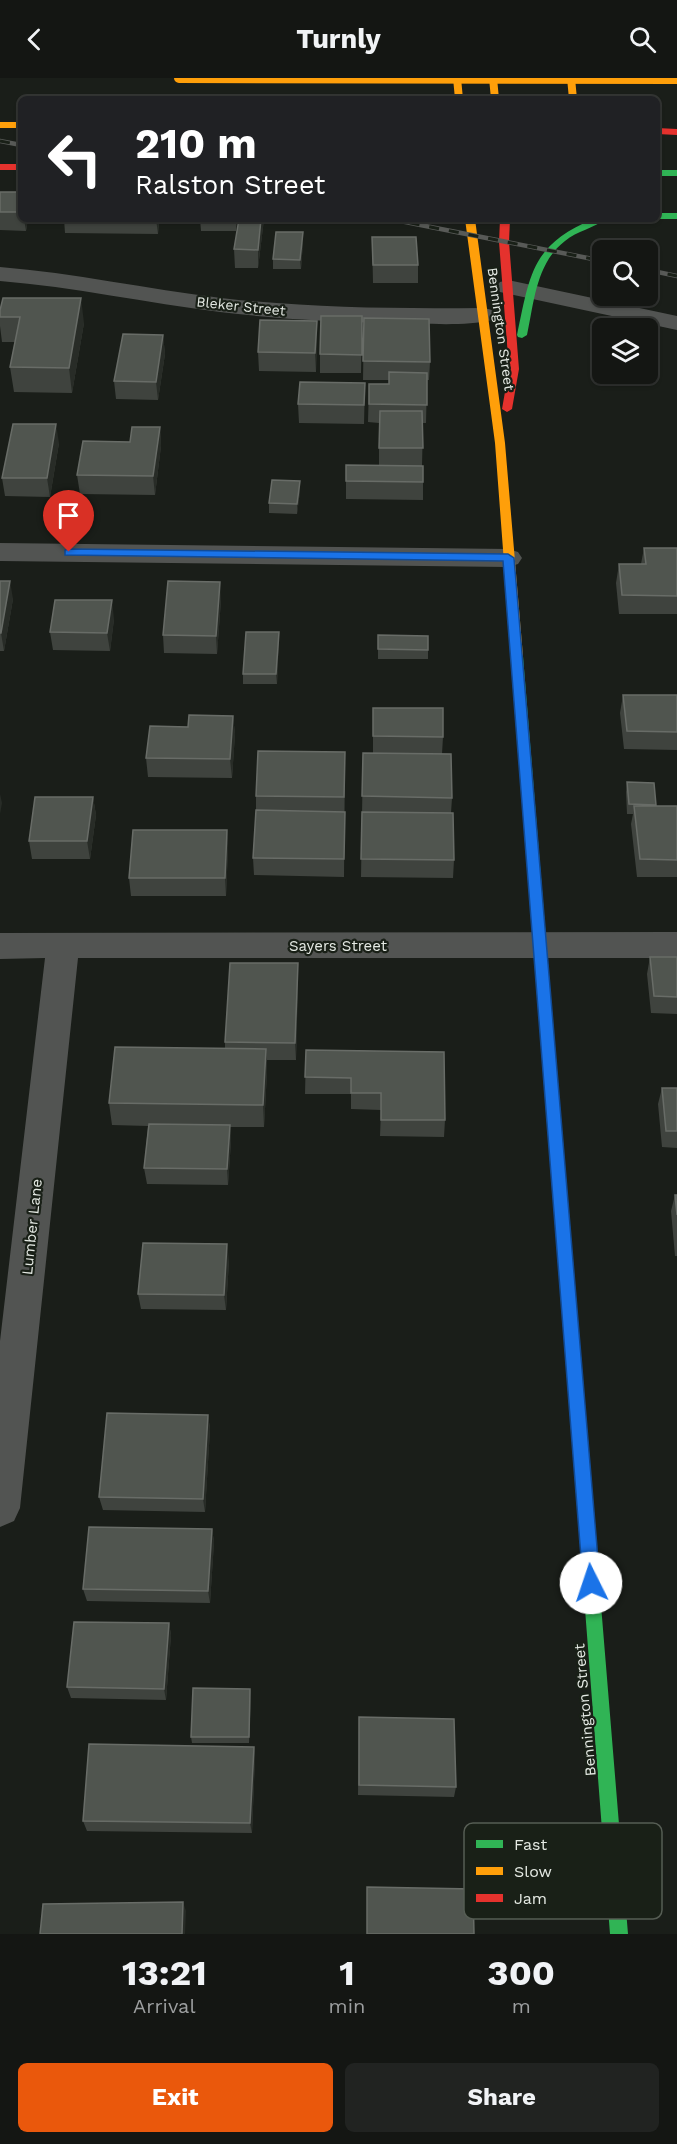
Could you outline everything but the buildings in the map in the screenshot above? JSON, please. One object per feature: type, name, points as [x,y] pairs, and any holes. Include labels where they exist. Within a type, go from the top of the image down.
[{"type":"main road","points":[[179,78],[677,79]]},
{"type":"main road","points":[[457,78],[459,96]]},
{"type":"main road","points":[[493,78],[495,96]]},
{"type":"main road","points":[[571,78],[573,96]]},
{"type":"main road","points":[[0,124],[18,125]]},
{"type":"main road","points":[[660,129],[677,127]]},
{"type":"main road","points":[[660,129],[677,132]]},
{"type":"main road","points":[[0,167],[18,167]]},
{"type":"main road","points":[[660,173],[677,173]]},
{"type":"main road","points":[[660,216],[677,216]]},
{"type":"main road","name":"Bennington Street","points":[[470,222],[501,443],[508,558],[610,1823]]},
{"type":"main road","name":"Bennington Street","points":[[501,443],[514,369],[520,289],[506,222]]},
{"type":"main road","points":[[514,369],[520,289],[547,250],[593,222]]},
{"type":"main road","name":"Bennington Street","points":[[618,1919],[619,1934]]},
{"type":"street","name":"Bleker Street","points":[[0,274],[93,284],[184,300],[268,310],[348,315],[484,315]]},
{"type":"street","points":[[520,289],[677,323]]},
{"type":"street","points":[[0,552],[508,558]]},
{"type":"street","name":"Sayers Street","points":[[0,946],[677,945]]},
{"type":"street","name":"Lumber Lane","points":[[0,1508],[63,946]]},
{"type":"railway","points":[[0,141],[18,144]]},
{"type":"railway","points":[[405,222],[592,259]]},
{"type":"railway","points":[[658,272],[677,276]]},
{"type":"traffic: fast","points":[[660,173],[677,173]]},
{"type":"traffic: fast","points":[[660,216],[677,216]]},
{"type":"traffic: fast","points":[[522,335],[535,277],[541,262],[562,239],[594,222]]},
{"type":"traffic: fast","points":[[517,656],[557,1160]]},
{"type":"traffic: fast","points":[[588,1544],[610,1823]]},
{"type":"traffic: fast","points":[[618,1919],[619,1934]]},
{"type":"traffic: slow","points":[[179,78],[677,79]]},
{"type":"traffic: slow","points":[[457,78],[459,96]]},
{"type":"traffic: slow","points":[[493,78],[495,96]]},
{"type":"traffic: slow","points":[[571,78],[573,96]]},
{"type":"traffic: slow","points":[[0,125],[18,125]]},
{"type":"traffic: slow","points":[[470,222],[500,443],[517,656]]},
{"type":"traffic: slow","points":[[557,1160],[588,1544]]},
{"type":"traffic: jam","points":[[660,131],[677,132]]},
{"type":"traffic: jam","points":[[0,167],[18,167]]},
{"type":"traffic: jam","points":[[505,222],[504,242],[514,369],[507,409]]},
{"type":"route","points":[[69,552],[508,558],[591,1583]]}]
